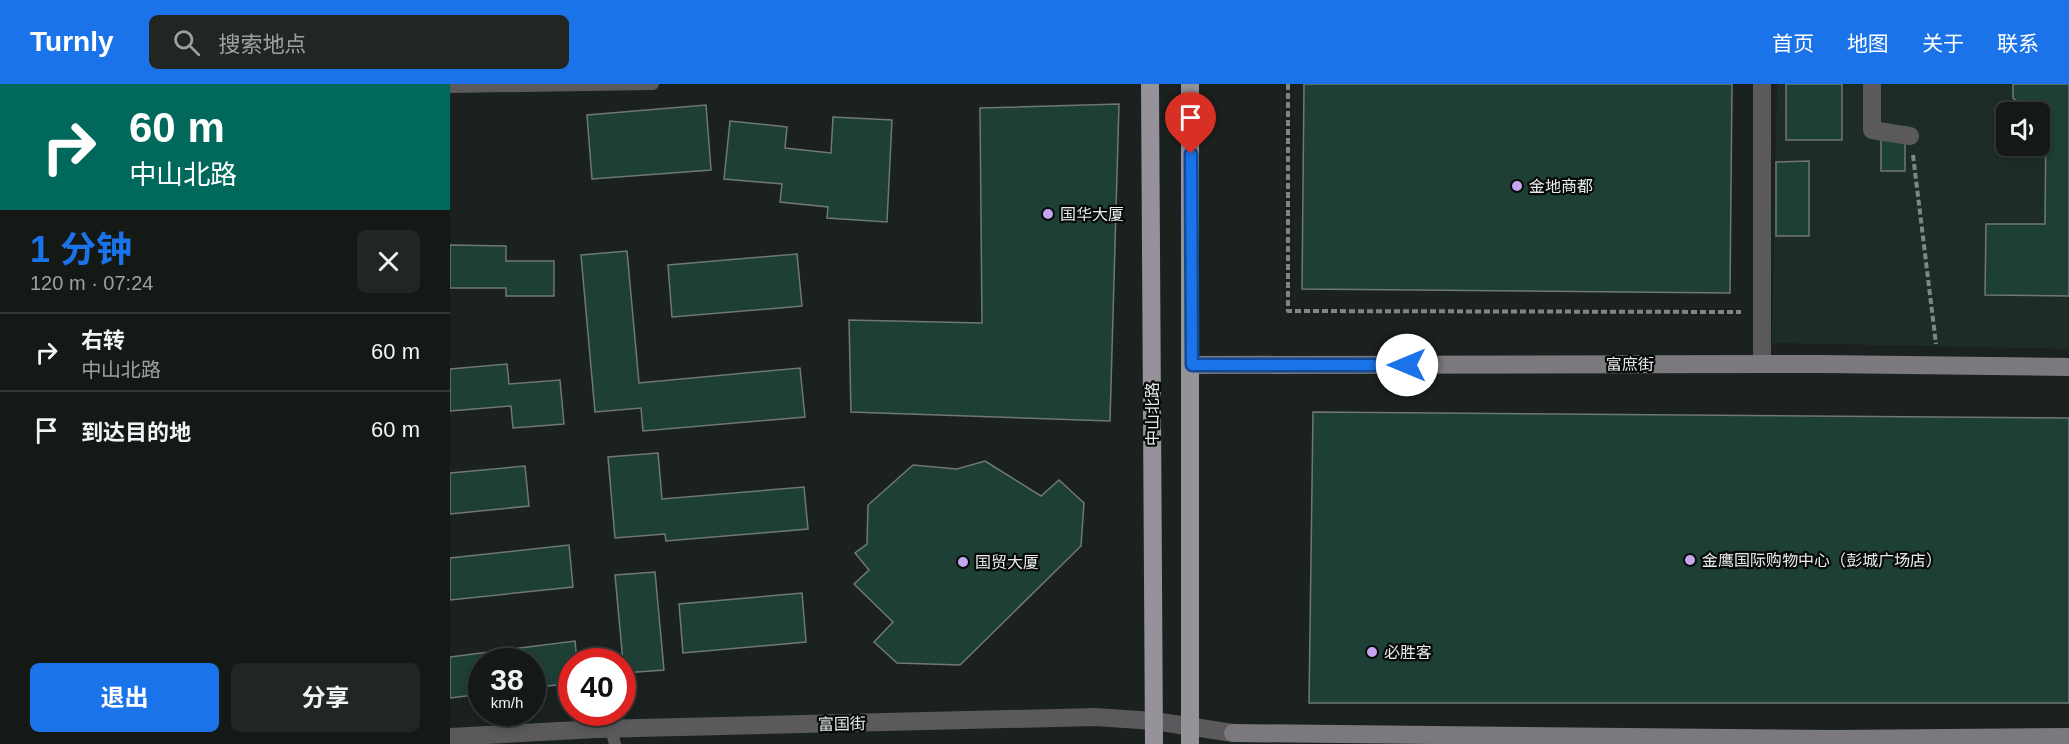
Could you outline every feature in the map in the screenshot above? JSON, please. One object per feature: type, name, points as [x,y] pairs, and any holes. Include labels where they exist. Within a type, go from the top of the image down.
[{"type":"main road","name":"中山北路","points":[[1150,84],[1154,744]]},
{"type":"main road","points":[[1190,84],[1192,365],[1190,735]]},
{"type":"street","points":[[1762,84],[1762,364]]},
{"type":"street","points":[[1872,84],[1872,130],[1910,136]]},
{"type":"street","name":"富庶街","points":[[1192,365],[1762,364],[2069,367]]},
{"type":"street","name":"富国街","points":[[450,737],[613,736],[1095,717],[1154,721],[1190,735],[1927,742]]},
{"type":"street","points":[[1927,742],[2069,737]]},
{"type":"lane","points":[[450,87],[653,84]]},
{"type":"path","points":[[1288,84],[1288,311],[1748,312]]},
{"type":"path","points":[[1910,136],[1937,366]]},
{"type":"shaded area","points":[[1777,84],[2069,84],[2069,349],[1772,343]]},
{"type":"building","name":"金地商都","points":[[1304,84],[1732,84],[1730,293],[1302,289]]},
{"type":"building","points":[[1786,84],[1842,84],[1842,140],[1786,140]]},
{"type":"building","points":[[2013,84],[2069,84],[2069,296],[1985,295],[1986,224],[2045,224],[2046,156],[2050,156],[2050,102],[2018,102],[2013,98]]},
{"type":"building","name":"国华大厦","points":[[1119,104],[1110,421],[851,412],[849,320],[982,323],[980,108]]},
{"type":"building","points":[[706,105],[711,170],[592,179],[587,115]]},
{"type":"building","points":[[833,117],[892,120],[887,222],[827,218],[828,207],[780,202],[782,184],[724,179],[730,121],[787,127],[785,148],[831,153]]},
{"type":"building","points":[[1881,140],[1905,140],[1905,171],[1881,171]]},
{"type":"building","points":[[1809,161],[1809,236],[1776,236],[1776,162]]},
{"type":"building","points":[[450,245],[506,246],[506,261],[554,261],[554,296],[506,296],[506,288],[450,288]]},
{"type":"building","points":[[627,251],[639,383],[800,368],[805,417],[643,431],[641,408],[595,412],[581,255]]},
{"type":"building","points":[[797,254],[802,306],[672,317],[668,265]]},
{"type":"building","points":[[507,364],[509,384],[560,380],[564,424],[513,428],[511,406],[450,411],[450,369]]},
{"type":"building","name":"金鹰国际购物中心（彭城广场店）","points":[[1313,412],[2069,418],[2069,703],[1309,703]]},
{"type":"building","points":[[658,453],[662,499],[804,487],[808,529],[666,541],[665,534],[615,538],[608,457]]},
{"type":"building","name":"国贸大厦","points":[[985,461],[1041,496],[1059,480],[1084,503],[1081,546],[960,665],[897,663],[874,642],[893,622],[854,584],[869,570],[855,553],[867,544],[868,505],[913,465],[957,469]]},
{"type":"building","points":[[525,466],[529,506],[450,514],[450,473]]},
{"type":"building","points":[[569,545],[573,587],[450,600],[450,558]]},
{"type":"building","points":[[655,572],[664,670],[636,672],[636,648],[622,648],[615,575]]},
{"type":"building","points":[[802,593],[806,642],[683,653],[679,604]]},
{"type":"building","points":[[575,641],[576,648],[558,648],[558,685],[546,686],[546,648],[520,648]]},
{"type":"building","points":[[468,655],[468,696],[450,698],[450,657]]},
{"type":"place","name":"金地商都","points":[[1517,186]]},
{"type":"place","name":"国华大厦","points":[[1048,214]]},
{"type":"place","name":"金鹰国际购物中心（彭城广场店）","points":[[1690,560]]},
{"type":"place","name":"国贸大厦","points":[[963,562]]},
{"type":"place","name":"必胜客","points":[[1372,652]]},
{"type":"route","points":[[1191,154],[1192,365],[1407,365]]}]
